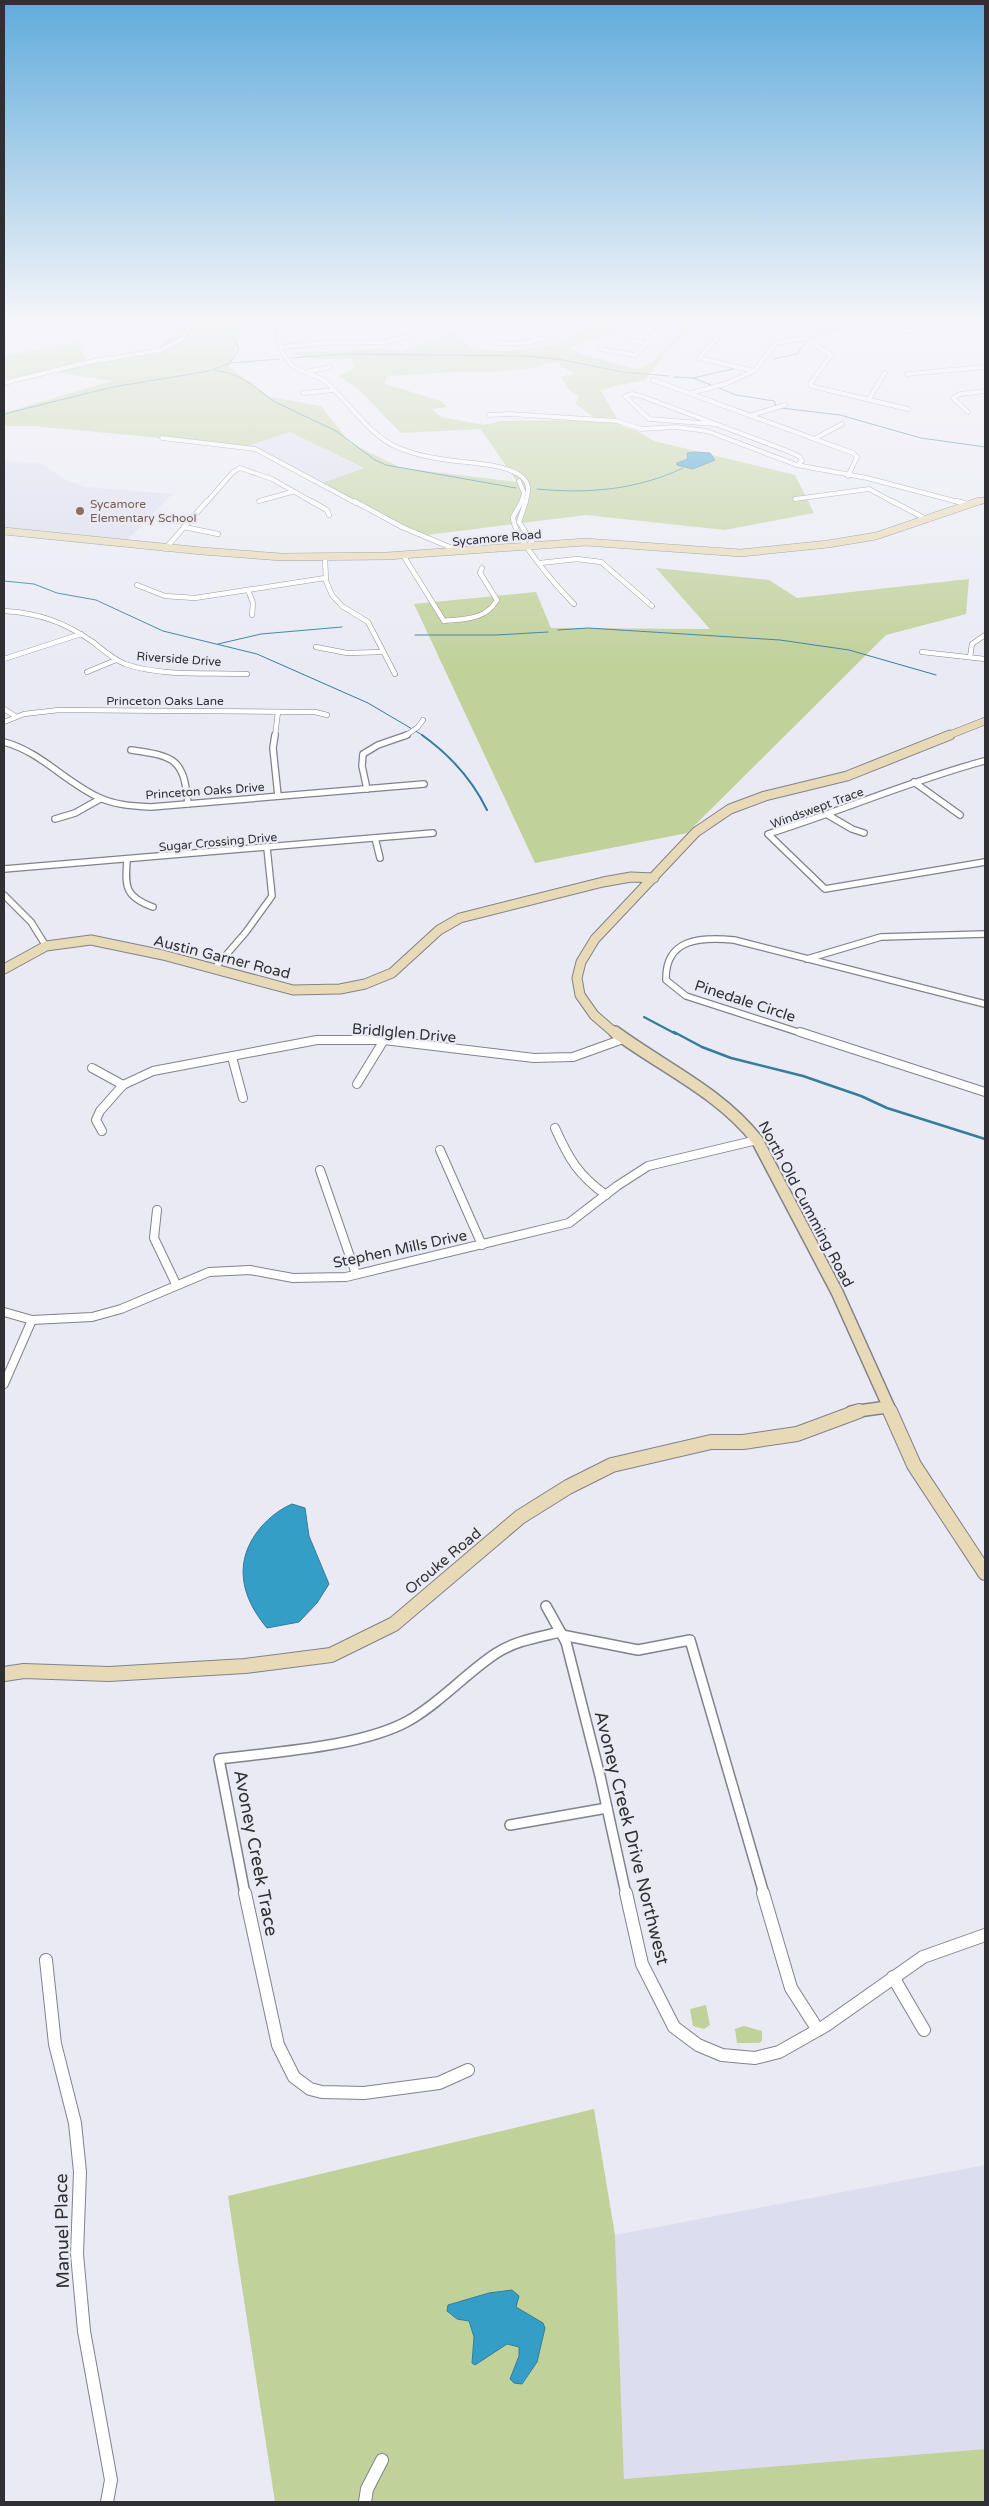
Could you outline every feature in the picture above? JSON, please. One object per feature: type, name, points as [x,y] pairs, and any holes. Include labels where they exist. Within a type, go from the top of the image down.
[{"type":"street","points":[[379,435],[398,448],[431,458],[494,468],[514,475],[524,487],[524,496],[514,517],[513,524],[527,546],[574,604]]},
{"type":"street","points":[[717,435],[797,466],[867,478],[967,504]]},
{"type":"street","points":[[743,435],[800,457],[802,461],[797,466]]},
{"type":"street","points":[[808,435],[856,455],[857,457],[848,476]]},
{"type":"street","points":[[816,438],[822,435]]},
{"type":"street","points":[[162,438],[255,449],[402,527],[461,552]]},
{"type":"street","points":[[165,548],[236,470],[254,472],[327,510],[329,516]]},
{"type":"street","points":[[795,499],[869,489],[926,519]]},
{"type":"street","points":[[259,501],[292,492]]},
{"type":"street","name":"Sycamore Road","points":[[4,531],[243,556],[324,558],[403,556],[527,546],[613,543],[714,552],[760,552],[870,538],[967,504],[985,500]]},
{"type":"street","points":[[184,527],[218,534]]},
{"type":"street","points":[[403,556],[444,621],[477,616],[488,612],[495,606],[497,600],[480,573],[482,568]]},
{"type":"street","points":[[324,558],[324,578],[338,604],[362,615],[369,623],[395,674]]},
{"type":"street","points":[[540,563],[576,560],[601,562],[652,606]]},
{"type":"street","points":[[137,585],[165,596],[181,598],[324,578]]},
{"type":"street","points":[[248,590],[253,602],[252,615]]},
{"type":"street","name":"Riverside Drive","points":[[4,611],[36,613],[68,625],[116,660],[142,668],[247,674]]},
{"type":"street","points":[[4,659],[81,634]]},
{"type":"street","points":[[970,657],[972,644],[985,635]]},
{"type":"street","points":[[316,647],[347,653],[383,652]]},
{"type":"street","points":[[922,652],[985,659]]},
{"type":"street","points":[[87,672],[116,660]]},
{"type":"street","points":[[4,709],[15,716]]},
{"type":"street","name":"Princeton Oaks Lane","points":[[4,722],[15,716],[59,710],[315,712],[327,715]]},
{"type":"street","points":[[278,712],[273,748],[278,796]]},
{"type":"street","points":[[367,789],[362,766],[363,754],[376,744],[414,732],[423,720]]},
{"type":"street","name":"North Old Cumming Road","points":[[985,721],[847,776],[765,796],[730,809],[696,832],[585,952],[577,970],[578,987],[584,1004],[605,1026],[746,1123],[757,1140],[837,1292],[914,1465],[985,1573]]},
{"type":"street","name":"Princeton Oaks Drive","points":[[4,742],[30,750],[100,799],[132,806],[188,804],[424,784]]},
{"type":"street","points":[[131,750],[149,752],[176,764],[185,774],[188,804]]},
{"type":"street","points":[[978,755],[985,762]]},
{"type":"street","name":"Windswept Trace","points":[[985,762],[914,782],[828,815],[768,834],[825,889],[985,862]]},
{"type":"street","points":[[914,782],[960,815]]},
{"type":"street","points":[[55,819],[75,813],[100,799]]},
{"type":"street","points":[[828,815],[852,829],[864,832]]},
{"type":"street","name":"Sugar Crossing Drive","points":[[4,869],[433,833]]},
{"type":"street","points":[[375,838],[380,858]]},
{"type":"street","points":[[214,969],[246,932],[272,896],[267,848]]},
{"type":"street","points":[[127,860],[126,888],[130,895],[143,904],[153,907]]},
{"type":"street","name":"Austin Garner Road","points":[[4,969],[46,946],[91,940],[214,969],[292,990],[340,989],[365,984],[392,973],[439,930],[460,918],[603,882],[631,877],[654,878]]},
{"type":"street","points":[[4,895],[31,922],[46,946]]},
{"type":"street","points":[[807,959],[882,937],[909,934],[963,937],[985,934]]},
{"type":"street","name":"Pinedale Circle","points":[[985,1004],[734,940],[714,937],[697,940],[682,946],[673,952],[664,967],[666,980],[686,996],[985,1092]]},
{"type":"street","name":"Bridlglen Drive","points":[[102,1131],[96,1120],[100,1111],[122,1085],[153,1071],[317,1040],[384,1040],[534,1058],[573,1057],[623,1039]]},
{"type":"street","points":[[357,1084],[384,1040]]},
{"type":"street","points":[[232,1057],[243,1098]]},
{"type":"street","points":[[92,1068],[122,1085]]},
{"type":"street","points":[[555,1128],[570,1163],[582,1178],[606,1195]]},
{"type":"street","name":"Stephen Mills Drive","points":[[4,1312],[32,1320],[92,1317],[121,1309],[176,1284],[209,1272],[250,1270],[293,1278],[324,1279],[356,1274],[569,1223],[648,1166],[757,1140]]},
{"type":"street","points":[[440,1150],[482,1245]]},
{"type":"street","points":[[320,1170],[356,1274]]},
{"type":"street","points":[[157,1210],[154,1238],[176,1284]]},
{"type":"street","points":[[4,1384],[32,1320]]},
{"type":"street","name":"Orouke Road","points":[[4,1674],[24,1671],[109,1674],[245,1666],[331,1655],[394,1624],[520,1517],[568,1487],[612,1465],[711,1442],[743,1442],[797,1434],[852,1412],[887,1407]]},
{"type":"street","name":"Avoney Creek Drive Northwest","points":[[546,1606],[566,1642],[607,1808],[642,1964],[674,2027],[698,2045],[722,2055],[755,2058],[779,2052],[818,2030],[923,1956],[985,1935]]},
{"type":"street","points":[[561,1634],[638,1650],[690,1640],[791,1988],[818,2030]]},
{"type":"street","name":"Avoney Creek Trace","points":[[468,2070],[439,2083],[364,2093],[322,2092],[310,2089],[294,2076],[278,2045],[233,1838],[219,1759],[324,1745],[374,1734],[408,1721],[462,1682],[496,1653],[527,1640],[561,1634]]},
{"type":"street","points":[[510,1825],[607,1808]]},
{"type":"street","name":"Manuel Place","points":[[46,1960],[54,2044],[75,2123],[80,2172],[77,2254],[84,2331],[111,2480],[106,2502]]},
{"type":"street","points":[[893,1977],[924,2030]]},
{"type":"street","points":[[365,2502],[366,2489],[382,2460]]},
{"type":"shaded area","points":[[281,435],[296,435],[365,469],[319,484],[247,446]]},
{"type":"shaded area","name":"Sycamore Elementary School","points":[[6,461],[41,463],[64,479],[86,487],[172,494],[127,540],[4,528],[4,464]]},
{"type":"shaded area","points":[[985,2165],[985,2449],[624,2479],[615,2235]]},
{"type":"green space","points":[[129,435],[281,435],[247,446]]},
{"type":"green space","points":[[296,435],[344,435],[350,443],[401,468],[517,482],[485,435],[644,435],[654,441],[795,475],[814,513],[725,530],[586,515],[419,536],[319,484],[364,468]]},
{"type":"green space","points":[[656,568],[769,580],[797,598],[969,579],[966,614],[886,635],[687,833],[535,863],[414,604],[536,592],[551,628],[710,629]]},
{"type":"green space","points":[[706,2005],[710,2025],[704,2029],[693,2026],[690,2009]]},
{"type":"green space","points":[[744,2026],[762,2031],[762,2041],[759,2043],[737,2043],[735,2029]]},
{"type":"green space","points":[[594,2109],[615,2235],[624,2479],[985,2449],[985,2502],[275,2502],[228,2196]]},
{"type":"water","points":[[687,453],[710,453],[715,460],[693,469],[677,465],[677,463],[688,459]]},
{"type":"water","points":[[292,1504],[305,1508],[309,1536],[329,1584],[317,1603],[299,1622],[267,1628],[258,1616],[246,1591],[243,1565],[246,1552],[261,1527],[283,1508]]},
{"type":"water","points":[[512,2290],[519,2296],[516,2307],[543,2323],[545,2328],[537,2362],[522,2384],[514,2383],[510,2379],[519,2356],[519,2347],[507,2344],[475,2365],[472,2363],[474,2337],[469,2321],[457,2319],[447,2311],[448,2305],[489,2293]]},
{"type":"waterway","points":[[341,435],[375,460],[386,465],[516,488]]},
{"type":"waterway","points":[[910,435],[985,447]]},
{"type":"waterway","points":[[537,489],[574,491],[612,489],[648,481],[683,468]]},
{"type":"waterway","points":[[4,581],[34,584],[57,593],[96,600],[163,631],[257,654],[368,703],[424,736]]},
{"type":"waterway","points":[[218,644],[261,634],[342,627]]},
{"type":"waterway","points":[[558,630],[588,628],[780,640],[849,650],[936,675]]},
{"type":"waterway","points":[[415,635],[496,635],[548,632]]},
{"type":"waterway","points":[[422,735],[459,768],[487,810]]},
{"type":"waterway","points":[[644,1017],[676,1034]]},
{"type":"waterway","points":[[674,1032],[702,1047],[731,1058],[803,1076],[861,1096],[887,1108],[985,1139]]},
{"type":"place","name":"Sycamore Elementary School","points":[[80,511]]}]
